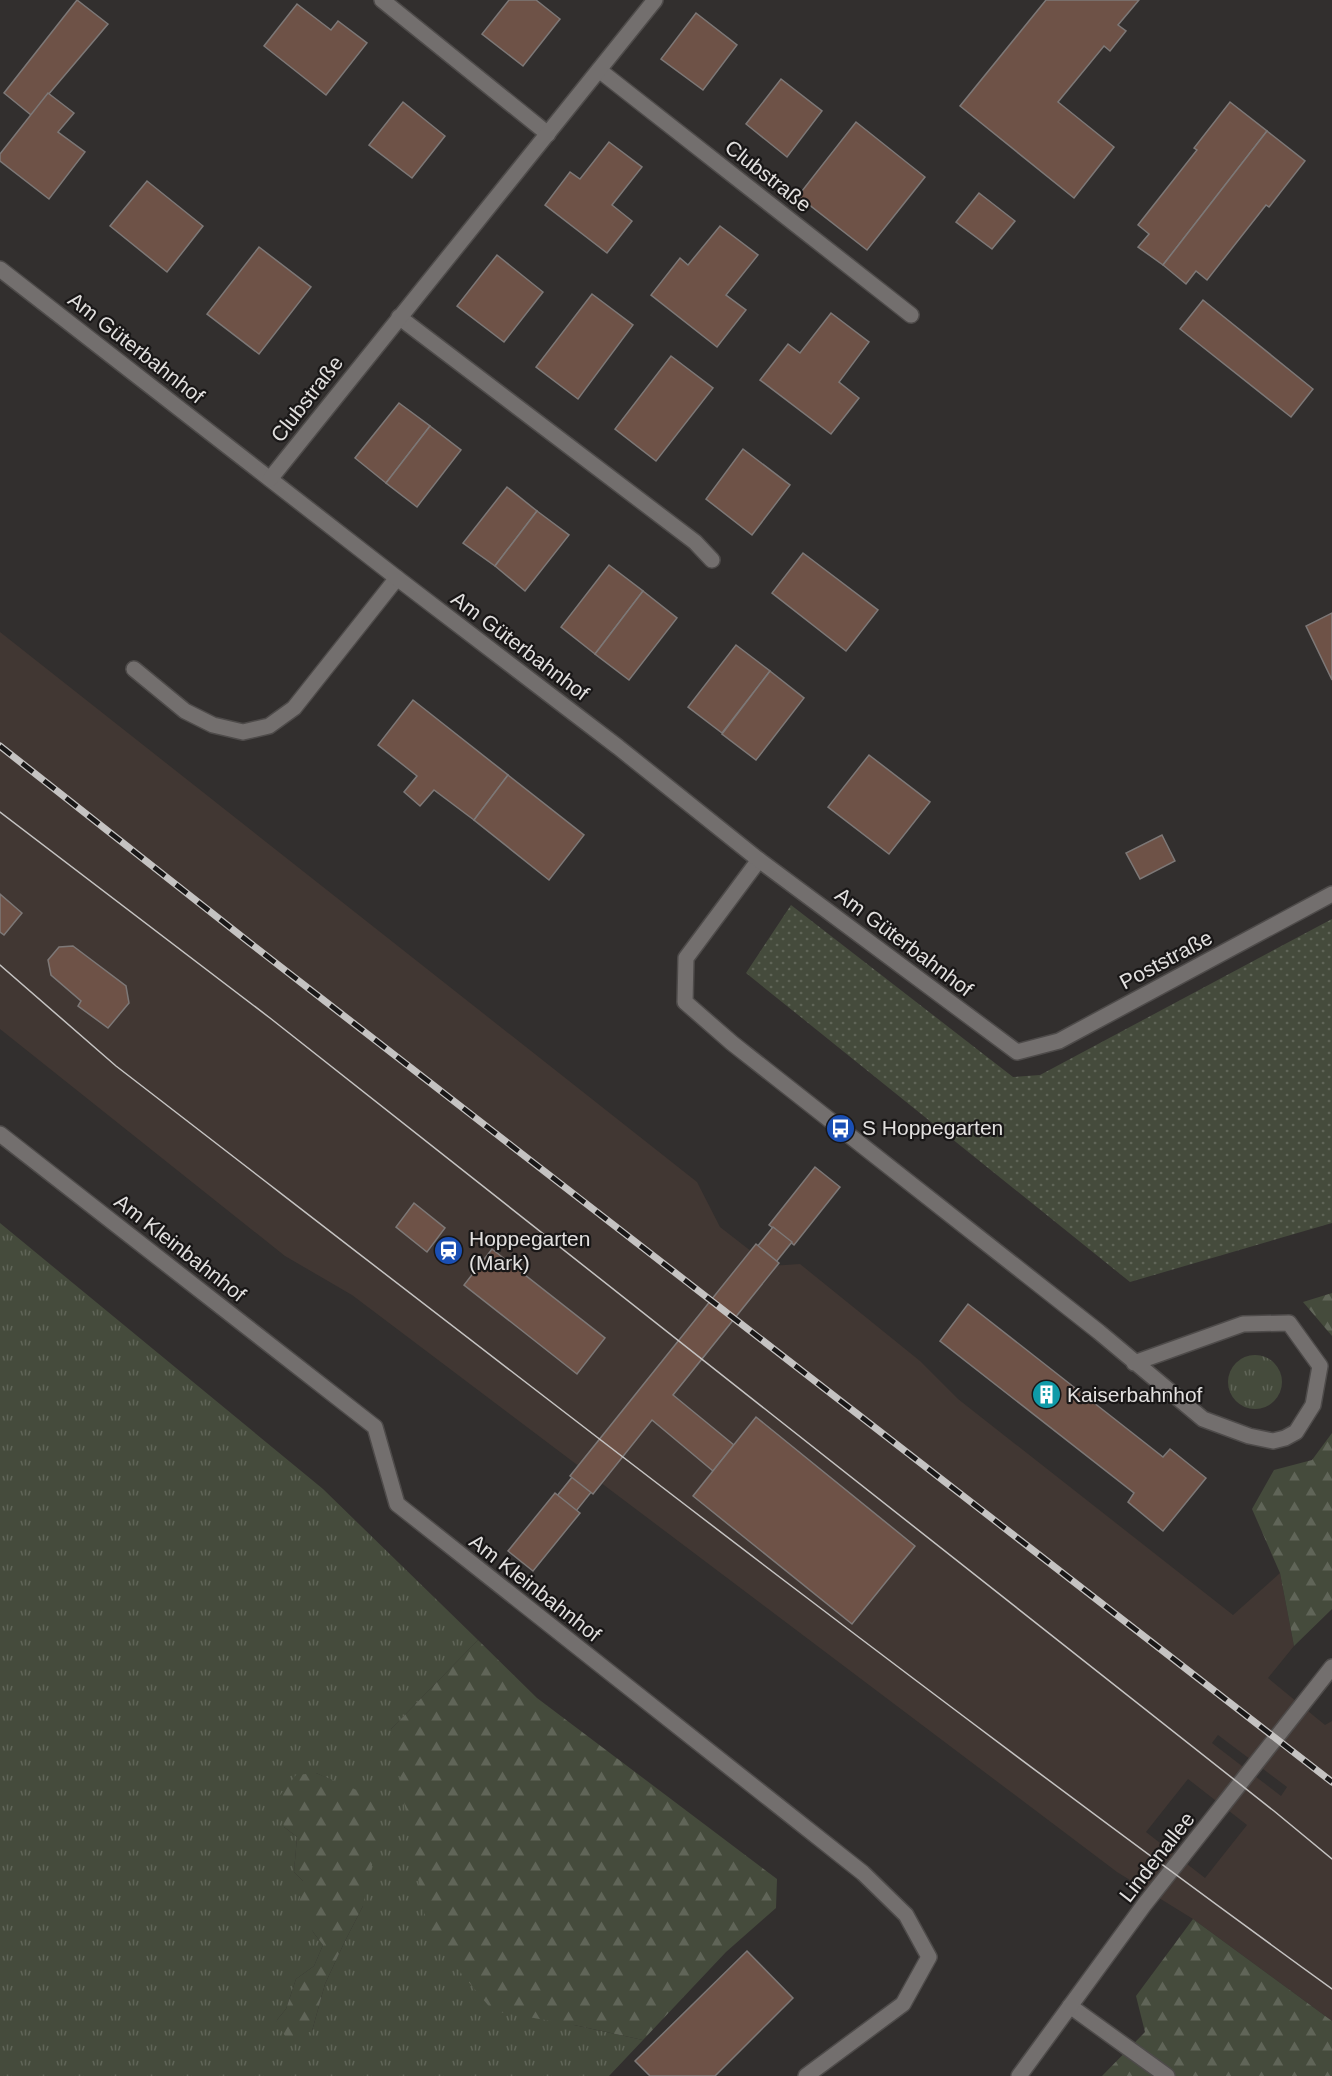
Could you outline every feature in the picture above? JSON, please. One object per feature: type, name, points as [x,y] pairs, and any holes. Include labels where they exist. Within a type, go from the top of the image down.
[{"type":"street","points":[[382,0],[548,134]]},
{"type":"street","name":"Clubstraße","points":[[270,479],[655,0]]},
{"type":"street","name":"Clubstraße","points":[[599,70],[911,315]]},
{"type":"street","name":"Am Güterbahnhof","points":[[0,269],[618,747],[759,860],[1017,1052]]},
{"type":"street","points":[[399,317],[695,542],[712,560]]},
{"type":"street","points":[[134,669],[185,711],[213,725],[243,732],[269,726],[294,708],[397,578]]},
{"type":"street","points":[[759,860],[686,958],[684,1002],[732,1043],[1090,1325],[1134,1363],[1203,1419],[1249,1436],[1273,1441],[1285,1438],[1296,1432],[1313,1405],[1320,1366],[1289,1323],[1243,1324],[1134,1363]]},
{"type":"street","name":"Poststraße","points":[[1017,1052],[1059,1041],[1332,894]]},
{"type":"street","name":"Am Kleinbahnhof","points":[[0,1134],[375,1427],[397,1504],[863,1873],[906,1915],[929,1957],[903,2004],[806,2076]]},
{"type":"street","name":"Lindenallee","points":[[1018,2076],[1144,1905],[1332,1667]]},
{"type":"street","points":[[1070,2006],[1167,2076]]},
{"type":"shaded area","points":[[0,632],[697,1182],[720,1227],[770,1266],[800,1264],[920,1361],[958,1399],[1233,1615],[1280,1573],[1294,1646],[1268,1678],[1325,1725],[1332,1721],[1332,2021],[1193,1919],[1117,1872],[352,1295],[285,1256],[0,1029]],"holes":[[[1218,1735],[1287,1787],[1281,1796],[1212,1743]],[[1188,1779],[1247,1825],[1205,1878],[1146,1832]]]},
{"type":"green space","points":[[791,905],[1013,1077],[1040,1075],[1332,919],[1332,1223],[1130,1282],[746,973]]},
{"type":"green space","points":[[0,1223],[323,1489],[478,1640],[391,1729],[574,2025],[643,2040],[609,2076],[0,2076]],"holes":[[[316,1773],[342,1785],[363,1906],[325,1984],[312,2031],[276,2021],[286,2009],[296,1979],[314,1966],[323,1945],[313,1932],[303,1881],[294,1872],[297,1837],[284,1827]]]},
{"type":"green space","points":[[1332,1293],[1332,1336],[1303,1302]]},
{"type":"green space","points":[[1255,1355],[1265,1357],[1274,1363],[1280,1372],[1282,1382],[1280,1392],[1274,1401],[1265,1407],[1255,1409],[1245,1407],[1236,1401],[1230,1392],[1228,1382],[1230,1372],[1236,1363],[1245,1357]]},
{"type":"green space","points":[[1332,1433],[1332,1609],[1294,1646],[1280,1573],[1252,1509],[1274,1470],[1312,1460]]},
{"type":"green space","points":[[478,1640],[537,1698],[777,1879],[776,1908],[726,1952],[643,2040],[493,2011],[428,1934],[391,1729]]},
{"type":"green space","points":[[316,1773],[376,1798],[380,1829],[363,1906],[325,1984],[312,2031],[288,2041],[276,2021],[286,2009],[296,1979],[314,1966],[323,1945],[313,1932],[299,1903],[303,1881],[294,1872],[297,1837],[284,1827],[277,1799],[296,1775]]},
{"type":"green space","points":[[1193,1919],[1332,2021],[1332,2076],[1102,2076],[1145,2032],[1136,1996]]},
{"type":"building","points":[[77,0],[108,24],[31,115],[4,93]]},
{"type":"building","points":[[509,0],[536,0],[560,19],[523,66],[482,34]]},
{"type":"building","points":[[1046,0],[1139,0],[1118,25],[1126,31],[1110,51],[1104,46],[1058,102],[1114,147],[1074,198],[960,106]]},
{"type":"building","points":[[297,4],[331,30],[338,21],[367,43],[326,95],[264,46]]},
{"type":"building","points":[[696,13],[737,45],[703,90],[661,59]]},
{"type":"building","points":[[781,79],[822,111],[787,157],[746,124]]},
{"type":"building","points":[[48,93],[74,113],[58,132],[85,152],[49,199],[0,161],[0,154]]},
{"type":"building","points":[[403,102],[445,136],[412,178],[369,145]]},
{"type":"building","points":[[1230,102],[1267,131],[1163,265],[1138,247],[1149,234],[1138,225],[1197,150],[1194,148]]},
{"type":"building","points":[[856,122],[925,177],[867,250],[798,196]]},
{"type":"building","points":[[1267,131],[1305,161],[1269,207],[1266,205],[1207,280],[1196,271],[1186,284],[1163,265]]},
{"type":"building","points":[[609,142],[642,167],[612,205],[632,221],[607,253],[545,205],[570,172],[580,179]]},
{"type":"building","points":[[147,181],[203,226],[167,272],[110,226]]},
{"type":"building","points":[[979,193],[1015,221],[992,249],[956,222]]},
{"type":"building","points":[[720,226],[758,255],[726,295],[746,310],[717,347],[651,295],[680,258],[688,265]]},
{"type":"building","points":[[259,247],[311,287],[259,354],[207,314]]},
{"type":"building","points":[[497,255],[543,292],[504,342],[457,306]]},
{"type":"building","points":[[592,294],[633,325],[578,399],[536,367]]},
{"type":"building","points":[[1203,300],[1313,389],[1291,417],[1180,329]]},
{"type":"building","points":[[831,313],[869,342],[839,382],[859,398],[831,434],[760,380],[788,344],[800,353]]},
{"type":"building","points":[[671,356],[713,388],[656,461],[615,429]]},
{"type":"building","points":[[399,403],[430,426],[386,483],[355,458]]},
{"type":"building","points":[[430,426],[461,450],[417,507],[386,483]]},
{"type":"building","points":[[743,449],[790,485],[752,535],[706,499]]},
{"type":"building","points":[[507,487],[537,511],[495,566],[463,543]]},
{"type":"building","points":[[537,511],[569,535],[525,591],[495,566]]},
{"type":"building","points":[[803,553],[878,610],[846,651],[772,593]]},
{"type":"building","points":[[609,565],[643,591],[595,654],[561,627]]},
{"type":"building","points":[[643,591],[677,618],[629,680],[595,654]]},
{"type":"building","points":[[1332,613],[1332,680],[1306,626]]},
{"type":"building","points":[[736,645],[770,671],[722,733],[688,707]]},
{"type":"building","points":[[770,671],[804,698],[756,760],[722,734]]},
{"type":"building","points":[[413,700],[508,775],[474,820],[434,790],[420,806],[404,792],[417,776],[378,745]]},
{"type":"building","points":[[869,755],[930,802],[889,854],[828,807]]},
{"type":"building","points":[[508,775],[584,835],[549,880],[474,820]]},
{"type":"building","points":[[1162,835],[1175,861],[1140,879],[1126,853]]},
{"type":"building","points":[[0,894],[22,913],[4,935],[0,932]]},
{"type":"building","points":[[73,946],[126,986],[129,1003],[108,1028],[78,1006],[81,1001],[51,975],[48,960],[59,947]]},
{"type":"building","points":[[815,1167],[840,1187],[794,1245],[769,1225]]},
{"type":"building","points":[[414,1203],[445,1228],[427,1252],[396,1227]]},
{"type":"building","points":[[773,1227],[792,1242],[576,1511],[557,1496]]},
{"type":"building","points":[[756,1244],[779,1263],[673,1395],[734,1445],[713,1471],[652,1420],[593,1494],[570,1476]]},
{"type":"building","points":[[492,1249],[605,1338],[577,1374],[464,1285]]},
{"type":"building","name":"Kaiserbahnhof","points":[[968,1304],[1163,1457],[1170,1449],[1206,1478],[1163,1531],[1128,1502],[1134,1493],[940,1341]]},
{"type":"building","points":[[756,1417],[915,1546],[852,1624],[693,1496]]},
{"type":"building","points":[[555,1493],[580,1513],[533,1571],[508,1551]]},
{"type":"building","points":[[747,1951],[793,1998],[715,2076],[650,2076],[635,2061]]},
{"type":"tram line","points":[[0,812],[270,1018],[1332,1859]]},
{"type":"tram line","points":[[0,965],[116,1066],[569,1416],[872,1648],[1332,1989]]},
{"type":"railway","points":[[0,746],[250,943],[1332,1782]]},
{"type":"place","name":"S Hoppegarten","points":[[841,1128]]},
{"type":"place","name":"Hoppegarten (Mark)","points":[[448,1251]]},
{"type":"place","name":"Kaiserbahnhof","points":[[1046,1395]]}]
